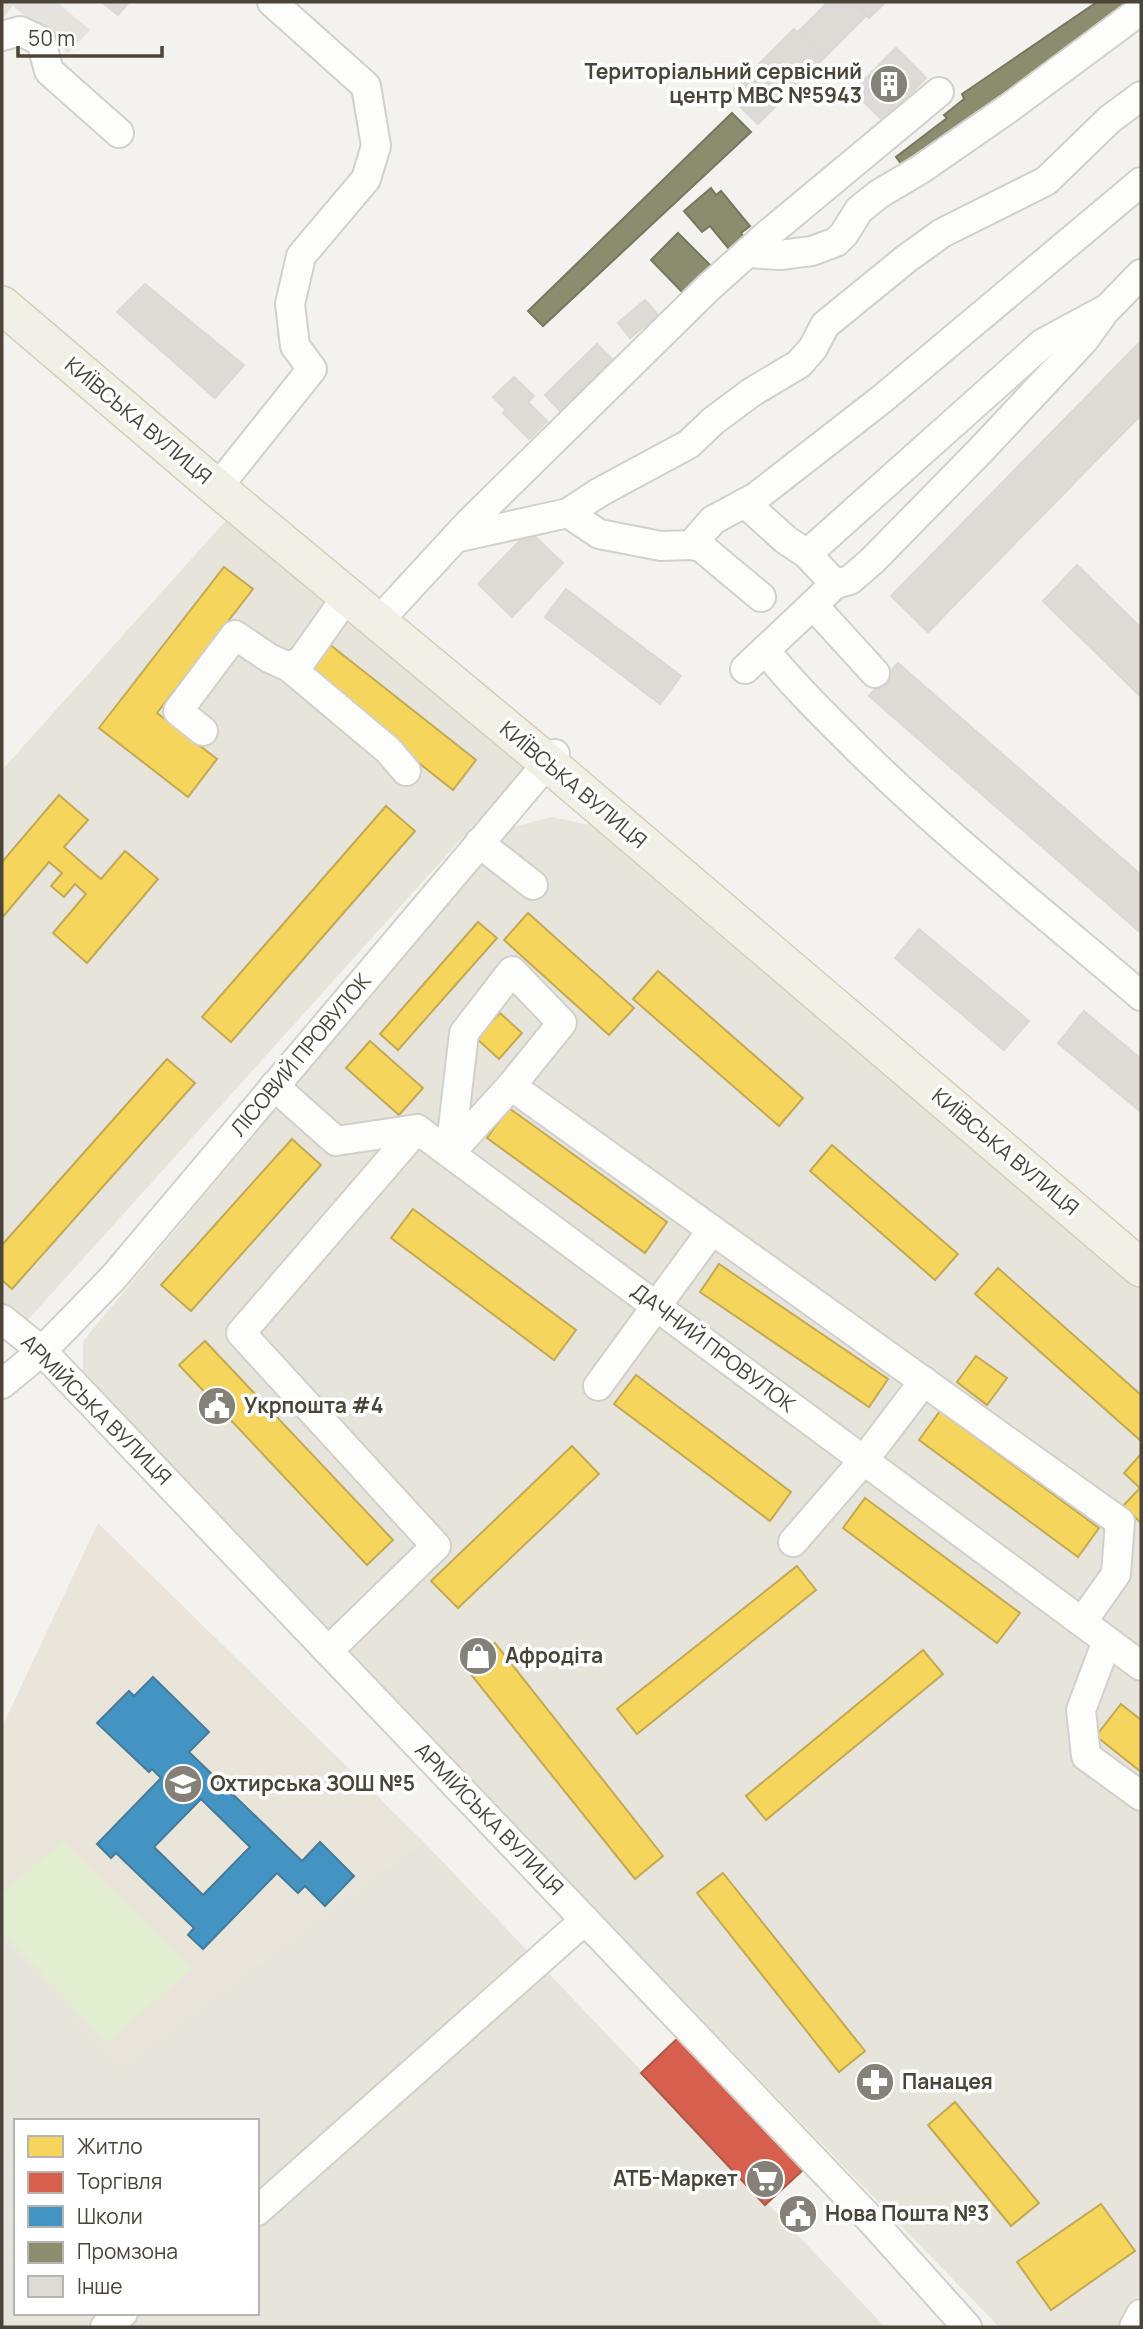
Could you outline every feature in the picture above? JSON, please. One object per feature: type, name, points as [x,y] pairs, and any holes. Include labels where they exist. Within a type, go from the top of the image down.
[{"type":"main road","name":"КИЇВСЬКА ВУЛИЦЯ","points":[[2,291],[347,596],[551,758],[1141,1251]]},
{"type":"main road","name":"КИЇВСЬКА ВУЛИЦЯ","points":[[2,305],[220,484],[386,613],[1141,1268]]},
{"type":"street","points":[[220,484],[312,369],[295,346],[290,304],[301,256],[366,179],[376,146],[366,86],[272,2]]},
{"type":"street","points":[[748,253],[780,255],[812,250],[836,242],[859,211],[879,194],[921,169],[997,116],[1141,10]]},
{"type":"street","points":[[2,36],[20,31],[41,41],[48,71],[119,133]]},
{"type":"street","points":[[386,613],[455,538],[659,335],[748,253],[939,92]]},
{"type":"street","points":[[455,538],[568,513],[600,492],[689,444],[713,421],[752,392],[799,364],[813,348],[825,325],[896,267],[942,233],[1046,181],[1110,119],[1141,96]]},
{"type":"street","points":[[691,545],[713,520],[746,503],[882,399],[1141,182]]},
{"type":"street","points":[[1141,274],[1108,308],[1084,340],[985,446],[872,561],[850,580],[835,584],[755,660],[783,673],[891,781],[960,844],[1141,996]]},
{"type":"street","points":[[807,554],[1043,343],[1108,308]]},
{"type":"street","points":[[1006,377],[1028,400]]},
{"type":"street","points":[[960,418],[985,446]]},
{"type":"street","points":[[746,503],[786,540],[807,554],[835,584]]},
{"type":"street","points":[[568,513],[599,534],[661,546],[701,547],[761,597]]},
{"type":"street","points":[[289,667],[302,660],[347,596]]},
{"type":"street","points":[[813,605],[875,673]]},
{"type":"street","points":[[203,731],[178,711],[235,635],[269,658],[289,667],[388,750],[406,771]]},
{"type":"street","name":"ЛІСОВИЙ ПРОВУЛОК","points":[[2,1384],[42,1351],[113,1278],[551,758]]},
{"type":"street","points":[[479,843],[533,885]]},
{"type":"street","points":[[512,971],[562,1023],[450,1153],[464,1033],[512,971]]},
{"type":"street","points":[[274,1086],[336,1141],[417,1129]]},
{"type":"street","points":[[510,1086],[1120,1522],[1116,1574],[1082,1622]]},
{"type":"street","points":[[328,1651],[436,1546],[241,1333],[417,1129]]},
{"type":"street","name":"ДАЧНИЙ ПРОВУЛОК","points":[[417,1129],[1141,1666]]},
{"type":"street","points":[[598,1387],[712,1230]]},
{"type":"street","name":"АРМІЙСЬКА ВУЛИЦЯ","points":[[2,1319],[42,1351],[871,2220],[967,2327]]},
{"type":"street","points":[[793,1542],[864,1461],[924,1381]]},
{"type":"street","points":[[1108,1641],[1081,1710],[1086,1756],[1141,1796]]},
{"type":"street","points":[[259,2209],[585,1920]]},
{"type":"street","points":[[1134,2327],[1141,2314]]},
{"type":"shaded area","points":[[2,2],[57,2],[90,30],[68,53],[13,6],[2,19]]},
{"type":"shaded area","points":[[230,516],[526,767],[26,1322],[2,1301],[2,770]]},
{"type":"shaded area","points":[[551,817],[600,827],[1141,1288],[1141,2292],[1120,2327],[999,2327],[83,1379],[83,1341],[510,828]]},
{"type":"shaded area","name":"Охтирська ЗОШ №5","points":[[98,1523],[423,1841],[120,2070],[2,1936],[2,1727]]},
{"type":"shaded area","points":[[423,1841],[885,2327],[2,2327],[2,1936],[120,2069]]},
{"type":"green space","points":[[62,1841],[191,1969],[108,2043],[2,1932],[2,1894]]},
{"type":"building: Житло","points":[[224,567],[253,589],[157,713],[217,759],[188,797],[99,728]]},
{"type":"building: Житло","points":[[324,640],[476,760],[453,790],[301,670]]},
{"type":"building: Житло","points":[[59,795],[88,820],[64,847],[101,879],[125,851],[158,879],[87,963],[53,933],[86,894],[75,884],[64,897],[51,886],[62,873],[49,862],[2,918],[2,862]]},
{"type":"building: Житло","points":[[386,806],[415,831],[231,1042],[202,1017]]},
{"type":"building: Житло","points":[[528,913],[634,1008],[609,1035],[504,940]]},
{"type":"building: Житло","points":[[478,922],[497,938],[398,1050],[380,1034]]},
{"type":"building: Житло","points":[[658,971],[803,1098],[779,1126],[633,999]]},
{"type":"building: Житло","points":[[500,1013],[522,1033],[499,1059],[476,1038]]},
{"type":"building: Житло","points":[[370,1041],[423,1088],[399,1115],[346,1068]]},
{"type":"building: Житло","points":[[167,1059],[195,1083],[12,1289],[2,1280],[2,1245]]},
{"type":"building: Житло","points":[[509,1108],[667,1222],[645,1253],[487,1138]]},
{"type":"building: Житло","points":[[292,1139],[321,1165],[191,1311],[161,1285]]},
{"type":"building: Житло","points":[[832,1145],[958,1254],[935,1280],[810,1171]]},
{"type":"building: Житло","points":[[413,1209],[576,1330],[554,1360],[391,1238]]},
{"type":"building: Житло","points":[[719,1264],[888,1379],[869,1407],[700,1292]]},
{"type":"building: Житло","points":[[998,1268],[1141,1395],[1141,1441],[975,1294]]},
{"type":"building: Житло","points":[[205,1341],[393,1540],[367,1565],[179,1365]]},
{"type":"building: Житло","points":[[976,1356],[1007,1378],[987,1405],[957,1382]]},
{"type":"building: Житло","points":[[636,1375],[791,1492],[770,1521],[614,1404]]},
{"type":"building: Житло","points":[[940,1411],[1099,1528],[1078,1557],[919,1440]]},
{"type":"building: Житло","points":[[572,1446],[599,1474],[458,1608],[431,1581]]},
{"type":"building: Житло","points":[[1141,1454],[1141,1523],[1123,1506],[1140,1488],[1124,1473]]},
{"type":"building: Житло","points":[[865,1498],[1020,1613],[997,1643],[843,1528]]},
{"type":"building: Житло","points":[[797,1566],[816,1590],[637,1734],[617,1709]]},
{"type":"building: Житло","points":[[495,1643],[663,1856],[635,1879],[465,1667]]},
{"type":"building: Житло","points":[[923,1650],[943,1674],[766,1820],[746,1796]]},
{"type":"building: Житло","points":[[1121,1704],[1141,1720],[1141,1772],[1096,1736]]},
{"type":"building: Житло","points":[[723,1873],[865,2051],[839,2072],[697,1893]]},
{"type":"building: Житло","points":[[955,2102],[1039,2203],[1011,2226],[928,2125]]},
{"type":"building: Житло","points":[[1101,2204],[1135,2251],[1051,2310],[1017,2262]]},
{"type":"building: Торгівля","points":[[679,2037],[803,2170],[765,2205],[641,2073]]},
{"type":"building: Школи","points":[[153,1677],[209,1732],[189,1752],[302,1861],[320,1842],[354,1876],[325,1906],[305,1886],[298,1893],[277,1873],[203,1949],[188,1935],[194,1928],[116,1853],[111,1858],[97,1844],[161,1778],[152,1769],[149,1772],[97,1723],[129,1691],[134,1696]],"holes":[[[201,1799],[250,1847],[203,1895],[154,1847]]]},
{"type":"building: Промзона","points":[[1097,2],[1129,2],[954,129],[956,132],[906,170],[896,157],[947,118],[944,115],[964,99],[962,94]]},
{"type":"building: Промзона","points":[[732,113],[751,132],[543,326],[528,311]]},
{"type":"building: Промзона","points":[[711,188],[716,195],[721,191],[750,226],[741,233],[748,242],[734,255],[710,226],[702,232],[684,211]]},
{"type":"building: Промзона","points":[[678,233],[716,271],[688,298],[651,260]]},
{"type":"building: Інше","points":[[102,2],[129,2],[118,15]]},
{"type":"building: Інше","points":[[828,2],[852,2],[866,16],[824,58],[798,32]]},
{"type":"building: Інше","points":[[857,2],[886,2],[869,18]]},
{"type":"building: Інше","points":[[794,29],[824,58],[758,124],[728,95]]},
{"type":"building: Інше","name":"Територіальний сервісний центр МВС №5943","points":[[896,48],[926,78],[883,121],[853,91]]},
{"type":"building: Інше","points":[[145,284],[244,365],[215,398],[117,312]]},
{"type":"building: Інше","points":[[645,300],[658,315],[630,338],[618,323]]},
{"type":"building: Інше","points":[[1141,341],[1141,415],[928,632],[891,596]]},
{"type":"building: Інше","points":[[597,344],[613,360],[561,412],[545,395]]},
{"type":"building: Інше","points":[[514,377],[534,396],[513,417],[493,397]]},
{"type":"building: Інше","points":[[521,395],[547,421],[529,439],[503,413]]},
{"type":"building: Інше","points":[[529,531],[563,563],[512,617],[478,584]]},
{"type":"building: Інше","points":[[1077,565],[1141,628],[1141,697],[1043,601]]},
{"type":"building: Інше","points":[[566,589],[681,676],[660,704],[545,617]]},
{"type":"building: Інше","points":[[898,663],[1141,875],[1141,933],[869,696]]},
{"type":"building: Інше","points":[[919,929],[1029,1021],[1004,1050],[895,958]]},
{"type":"building: Інше","points":[[1084,1011],[1141,1059],[1141,1112],[1058,1043]]},
{"type":"place","name":"Територіальний сервісний центр МВС №5943","points":[[889,84]]},
{"type":"place","name":"Укрпошта #4","points":[[217,1406]]},
{"type":"place","name":"Афродіта","points":[[478,1656]]},
{"type":"place","name":"Охтирська ЗОШ №5","points":[[183,1784]]},
{"type":"place","name":"Панацея","points":[[875,2082]]},
{"type":"place","name":"АТБ-Маркет","points":[[765,2179]]},
{"type":"place","name":"Нова Пошта №3","points":[[798,2214]]}]
